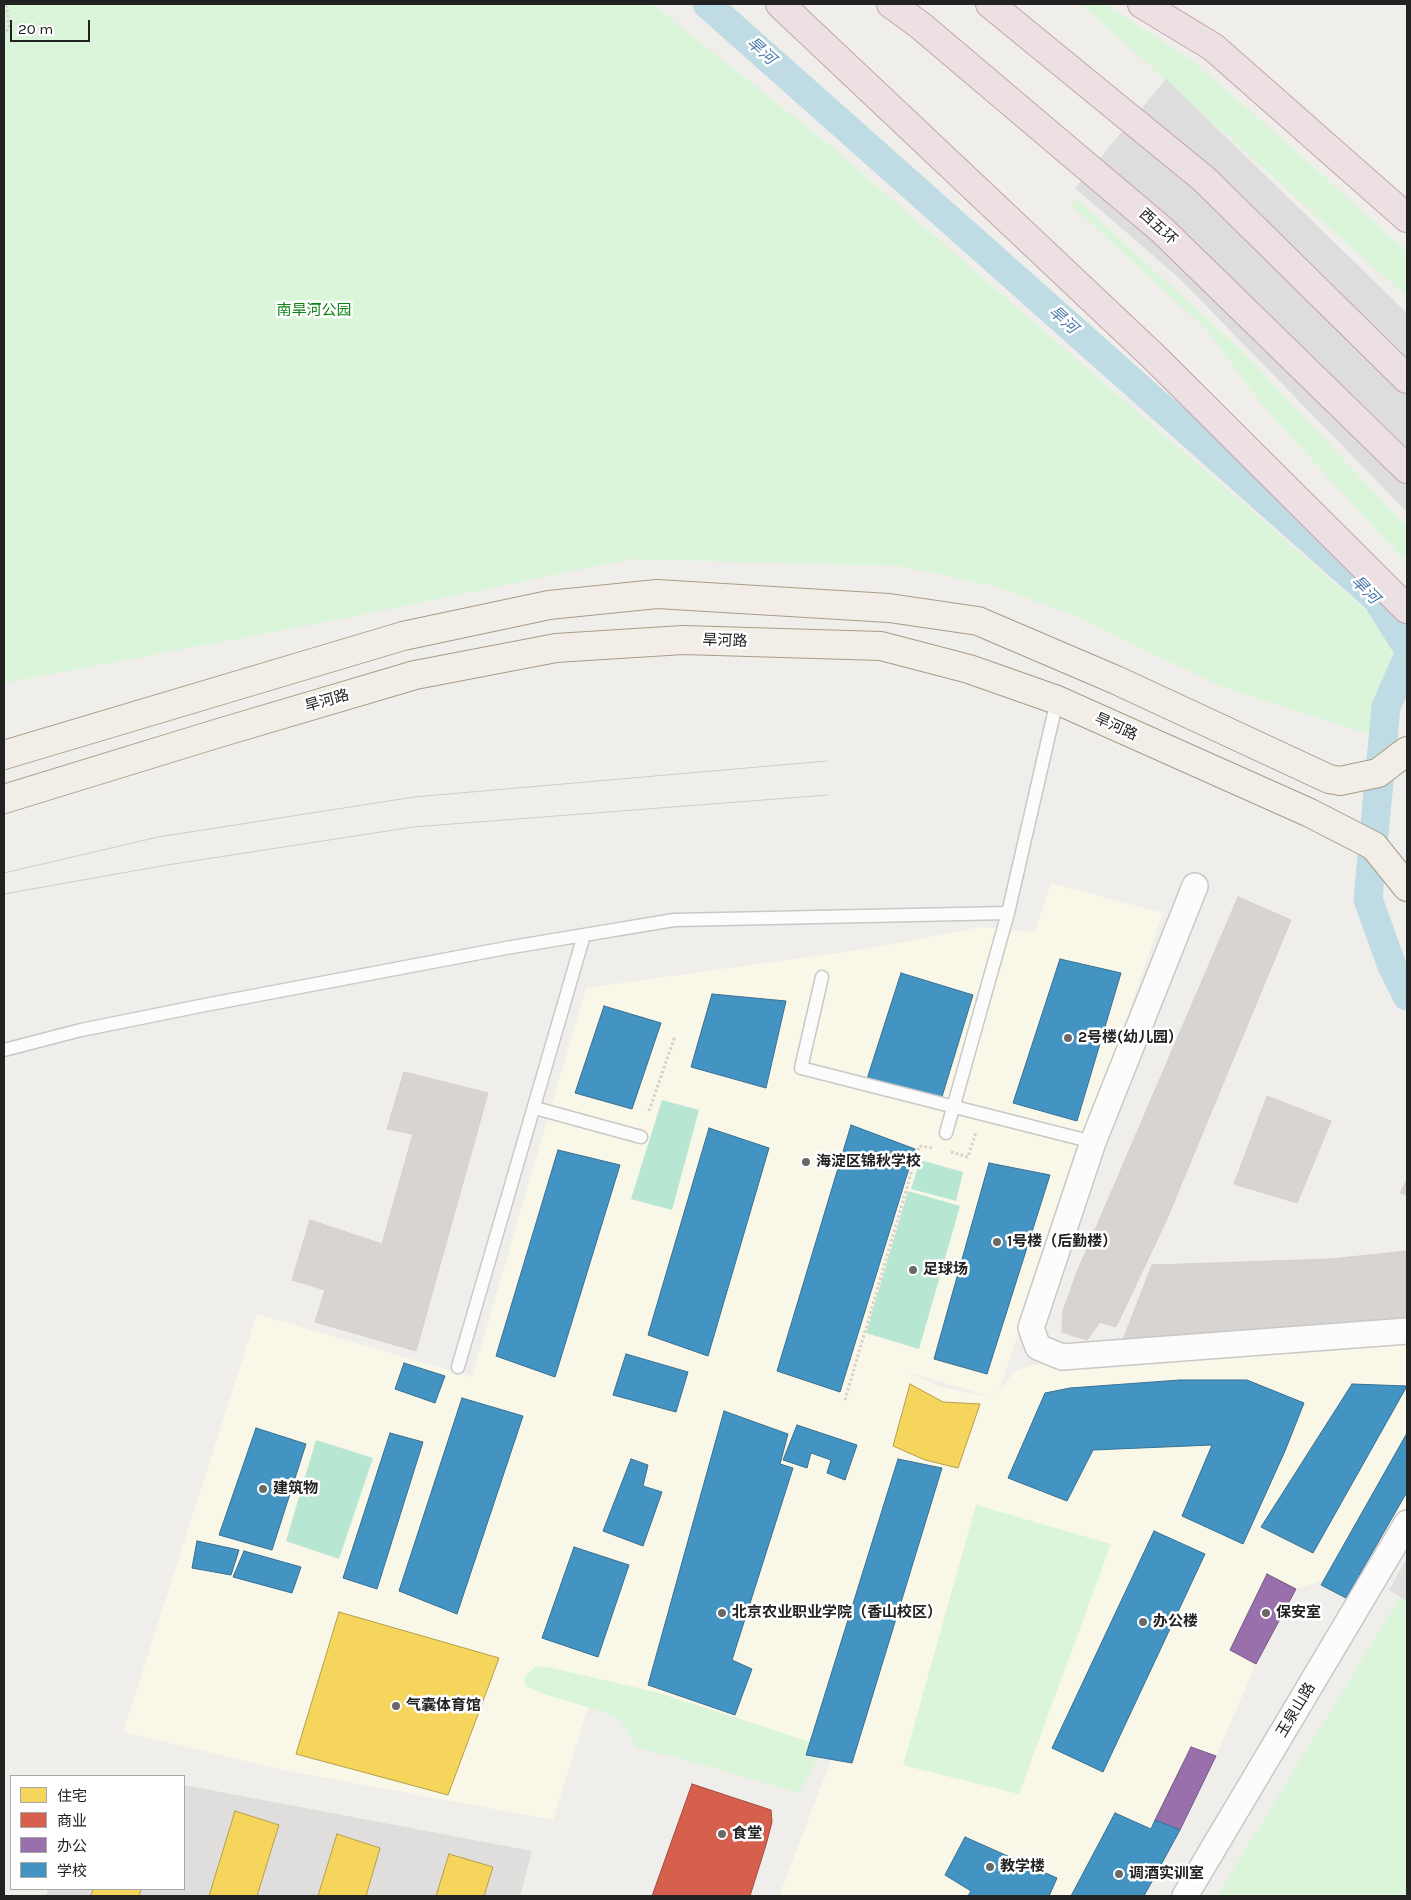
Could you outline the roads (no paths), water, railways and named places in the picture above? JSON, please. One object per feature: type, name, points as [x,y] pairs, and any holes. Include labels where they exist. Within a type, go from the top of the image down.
[{"type":"highway","points":[[780,4],[1155,358],[1407,609]]},
{"type":"highway","name":"西五环","points":[[891,4],[921,26],[1162,230],[1404,465]]},
{"type":"highway","points":[[990,4],[1204,179],[1407,379]]},
{"type":"highway","points":[[1142,4],[1213,47],[1407,218]]},
{"type":"main road","points":[[4,755],[402,636],[550,605],[657,594],[889,608],[978,621],[1116,680],[1329,779],[1340,781],[1378,773],[1407,751]]},
{"type":"main road","name":"旱河路","points":[[4,799],[415,675],[556,648],[683,640],[881,646],[969,669],[1057,700],[1310,813],[1374,846],[1407,887]]},
{"type":"street","points":[[1196,886],[1093,1142],[1031,1328],[1038,1347],[1062,1357],[1407,1331]]},
{"type":"street","name":"玉泉山路","points":[[1185,1896],[1407,1524]]},
{"type":"lane","points":[[946,1133],[1008,913],[1057,700]]},
{"type":"lane","points":[[4,1050],[81,1030],[205,1004],[674,920],[1008,913]]},
{"type":"lane","points":[[458,1367],[584,935]]},
{"type":"lane","points":[[822,977],[801,1068],[1093,1142]]},
{"type":"lane","points":[[535,1108],[641,1137]]},
{"type":"waterway","name":"旱河","points":[[707,4],[1377,599],[1407,647]]},
{"type":"waterway","name":"旱河","points":[[1407,659],[1386,707],[1368,899],[1392,966],[1407,996]]},
{"type":"tram line","points":[[4,873],[158,837],[414,797],[827,761]]},
{"type":"tram line","points":[[4,894],[167,865],[413,827],[828,795]]},
{"type":"place","name":"2号楼(幼儿园）","points":[[1068,1038]]},
{"type":"place","name":"海淀区锦秋学校","points":[[806,1162]]},
{"type":"place","name":"1号楼（后勤楼）","points":[[997,1242]]},
{"type":"place","name":"足球场","points":[[913,1270]]},
{"type":"place","name":"建筑物","points":[[263,1489]]},
{"type":"place","name":"北京农业职业学院（香山校区）","points":[[722,1613]]},
{"type":"place","name":"保安室","points":[[1266,1613]]},
{"type":"place","name":"办公楼","points":[[1143,1622]]},
{"type":"place","name":"气囊体育馆","points":[[396,1706]]},
{"type":"place","name":"食堂","points":[[722,1834]]},
{"type":"place","name":"教学楼","points":[[990,1867]]},
{"type":"place","name":"调酒实训室","points":[[1119,1874]]},
{"type":"park label","name":"南旱河公园","points":[[314,311]]}]
